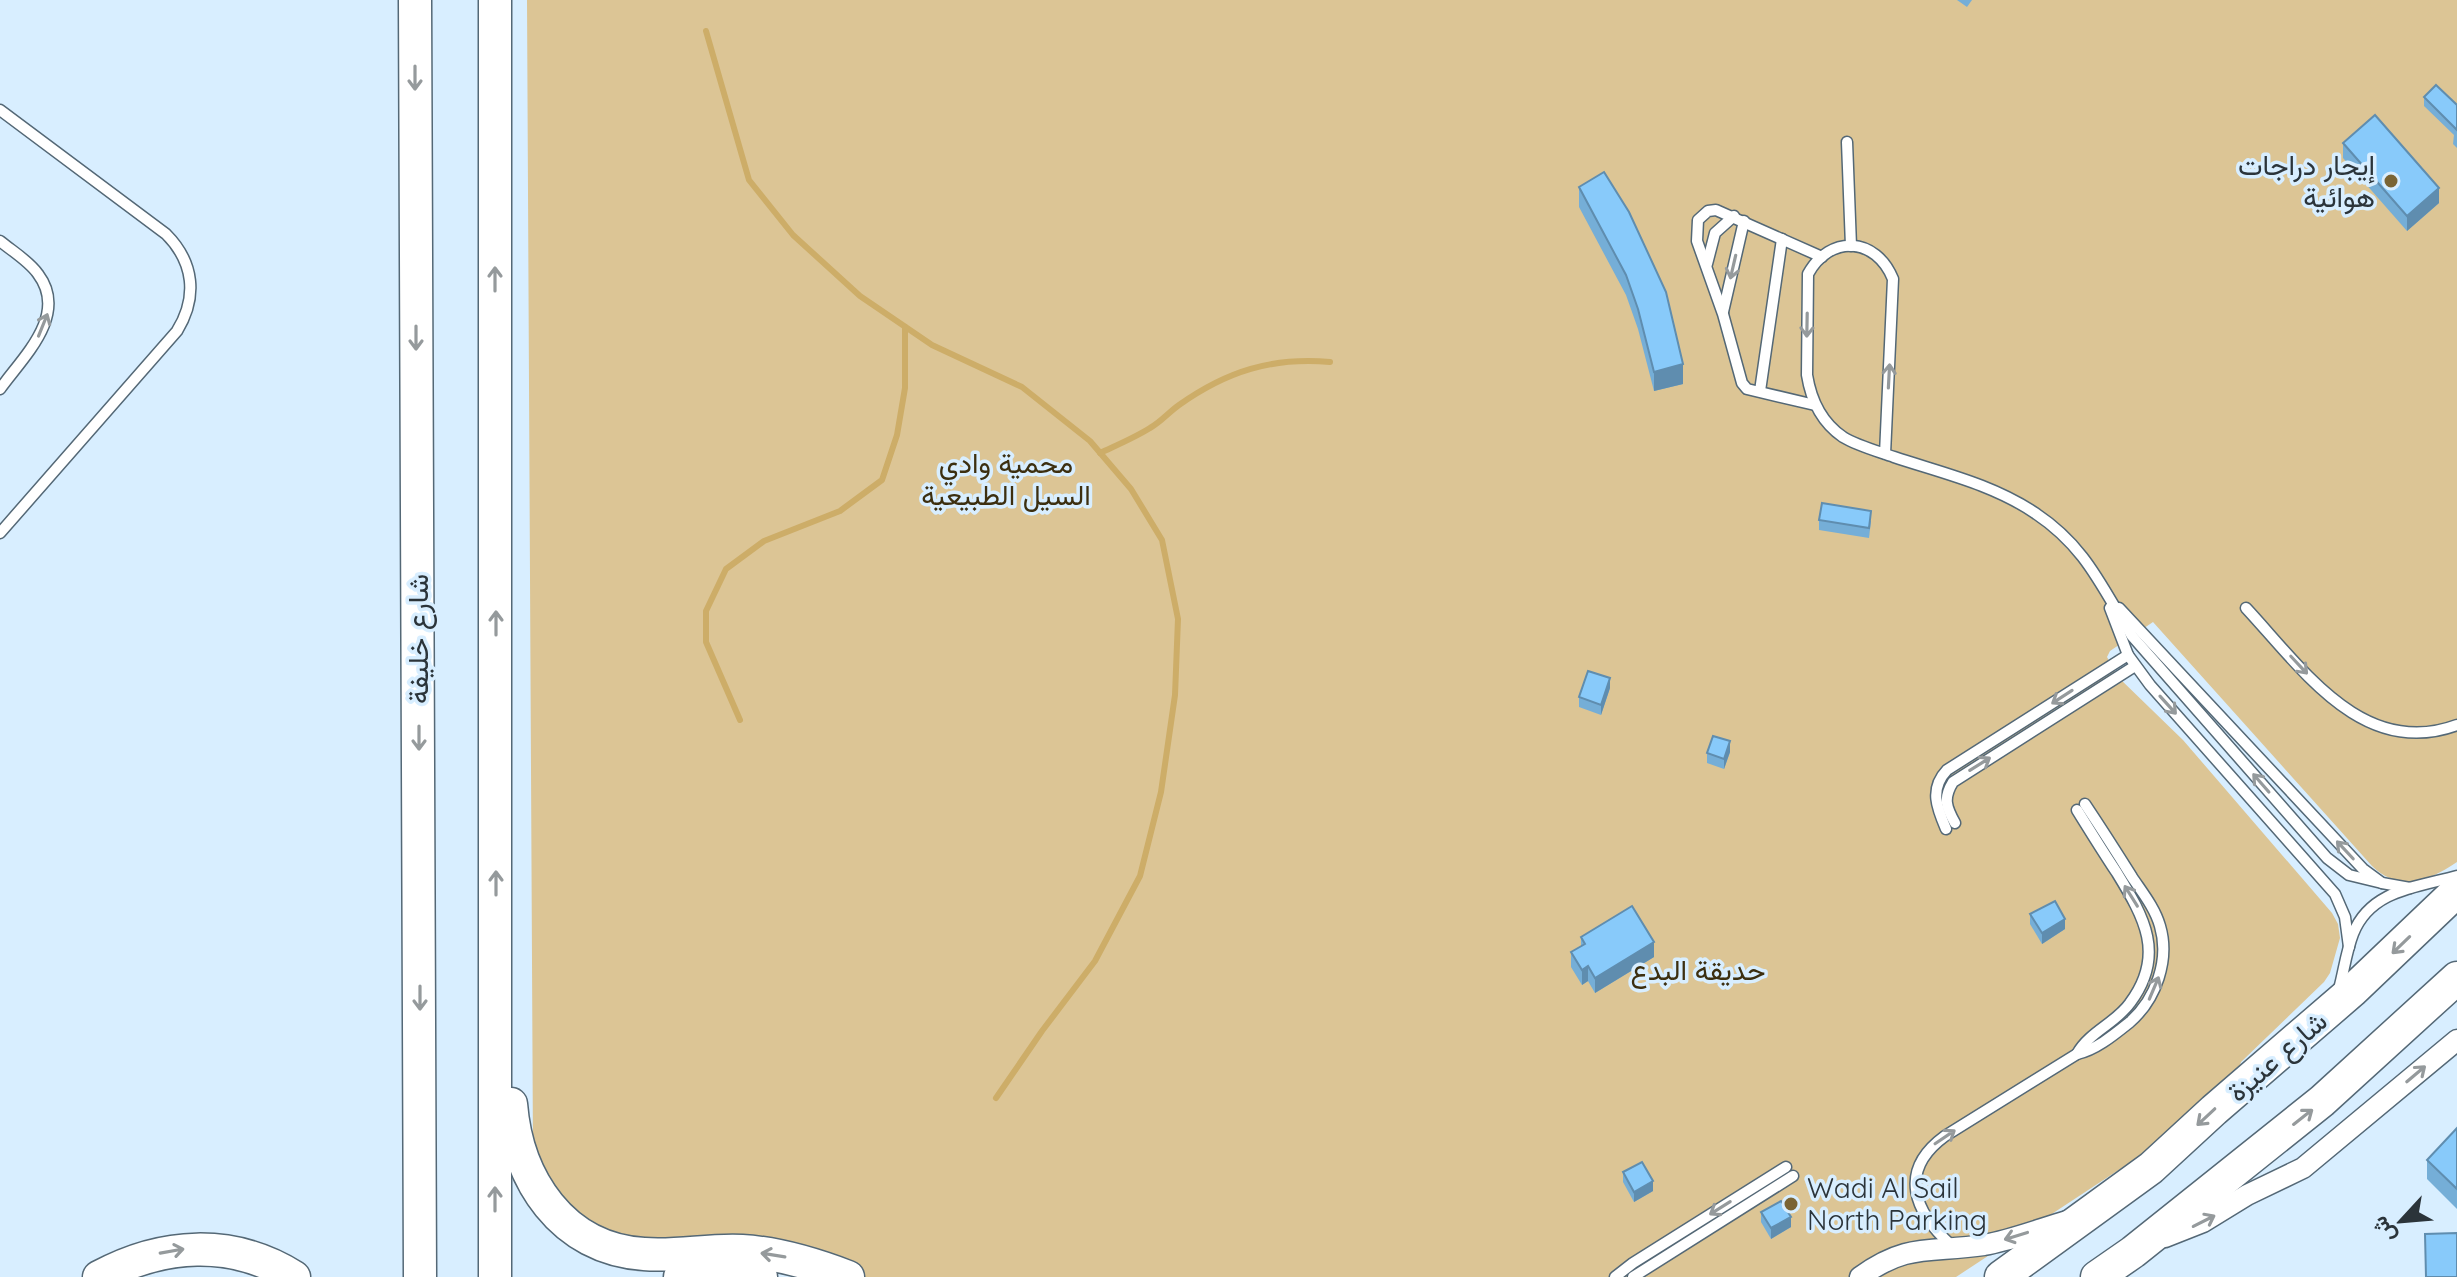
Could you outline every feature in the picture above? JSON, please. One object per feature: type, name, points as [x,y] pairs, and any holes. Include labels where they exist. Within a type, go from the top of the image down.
[{"type":"main road","name":"شارع خليفة","points":[[415,0],[420,1277]]},
{"type":"main road","points":[[495,0],[495,1277]]},
{"type":"main road","name":"شارع عنيزة","points":[[2001,1277],[2151,1168],[2333,1008],[2457,891]]},
{"type":"main road","points":[[496,947],[516,1141],[529,1175],[542,1197],[560,1217],[592,1241],[626,1252],[646,1255],[744,1251],[791,1259],[848,1277]]},
{"type":"main road","points":[[2097,1277],[2133,1252],[2322,1101],[2457,978]]},
{"type":"main road","points":[[99,1277],[139,1259],[194,1248],[254,1257],[294,1277]]},
{"type":"main road","points":[[680,1277],[742,1274],[761,1277]]},
{"type":"street","points":[[2133,1252],[2203,1222],[2247,1195],[2303,1168],[2456,1042]]},
{"type":"street","name":"شارع عنيزة","points":[[1860,1277],[1905,1253],[1985,1244],[2090,1214]]},
{"type":"lane","points":[[0,110],[166,234],[183,254],[191,279],[189,307],[177,331],[0,533]]},
{"type":"lane","points":[[1847,142],[1851,246]]},
{"type":"lane","points":[[1815,405],[1747,389],[1742,383],[1723,314],[1697,241],[1698,220],[1708,211],[1716,210],[1822,257]]},
{"type":"lane","points":[[1707,266],[1715,233],[1739,218]]},
{"type":"lane","points":[[1723,314],[1739,218]]},
{"type":"lane","points":[[1760,391],[1782,239]]},
{"type":"lane","points":[[0,241],[38,273],[49,299],[44,328],[0,389]]},
{"type":"lane","points":[[1885,454],[1893,279],[1881,258],[1870,251],[1851,246],[1834,248],[1814,263],[1808,274],[1807,375],[1815,405],[1823,418],[1843,437],[1885,454],[1995,490],[2036,513],[2063,535],[2086,560],[2132,636],[2327,858],[2349,875],[2410,888]]},
{"type":"lane","points":[[2109,599],[2115,625],[2135,666],[2330,888],[2345,917],[2349,947]]},
{"type":"lane","points":[[2109,599],[2363,869],[2382,883]]},
{"type":"lane","points":[[2246,608],[2326,694],[2351,714],[2379,727],[2407,732],[2436,731],[2457,725]]},
{"type":"lane","points":[[2128,655],[1947,770],[1938,782],[1935,801],[1950,826],[1946,792],[1953,782],[2135,666]]},
{"type":"lane","points":[[1952,1246],[1933,1229],[1921,1207],[1915,1178],[1921,1160],[1945,1136],[2077,1054],[2094,1047],[2136,1017],[2151,996],[2163,958],[2161,930],[2156,917],[2081,807]]},
{"type":"lane","points":[[2333,1008],[2353,932],[2370,908],[2395,892],[2457,876]]},
{"type":"lane","points":[[1615,1277],[1786,1167]]},
{"type":"lane","points":[[1633,1277],[1793,1176]]},
{"type":"green space","points":[[527,0],[2457,0],[2457,862],[2425,879],[2414,881],[2404,882],[2383,874],[2372,866],[2153,622],[2110,651],[2107,657],[2118,677],[2183,740],[2332,913],[2340,938],[2330,973],[2324,982],[2241,1062],[2235,1081],[2152,1148],[1956,1277],[864,1277],[842,1267],[585,1232],[533,1153]]},
{"type":"building","points":[[2436,85],[2457,105],[2457,130],[2424,97]]},
{"type":"building","name":"إيجار دراجات هوائية","points":[[2375,115],[2439,188],[2407,216],[2343,143]]},
{"type":"building","points":[[1604,172],[1629,212],[1666,292],[1683,364],[1654,372],[1626,275],[1579,187]]},
{"type":"building","points":[[1822,503],[1871,511],[1869,528],[1819,520]]},
{"type":"building","points":[[1588,671],[1610,678],[1601,705],[1579,697]]},
{"type":"building","points":[[1713,736],[1730,741],[1724,759],[1707,753]]},
{"type":"building","points":[[2055,901],[2065,919],[2042,933],[2030,914]]},
{"type":"building","points":[[1632,906],[1654,942],[1595,978],[1588,966],[1582,970],[1571,952],[1585,944],[1581,937]]},
{"type":"building","points":[[2457,1128],[2457,1189],[2427,1160]]},
{"type":"building","points":[[1642,1162],[1653,1181],[1634,1192],[1623,1172]]},
{"type":"building","points":[[1781,1201],[1791,1217],[1771,1228],[1761,1212]]},
{"type":"building","points":[[2457,1233],[2457,1277],[2426,1277],[2425,1234]]},
{"type":"waterway","points":[[706,31],[749,180],[793,235],[860,296],[932,345],[1022,387],[1090,441],[1131,489],[1162,540],[1178,619],[1175,695],[1161,792],[1140,876],[1095,961],[996,1098]]},
{"type":"waterway","points":[[740,720],[706,642],[706,611],[726,569],[764,541],[840,511],[882,480],[897,435],[905,388],[905,327]]},
{"type":"waterway","points":[[1100,453],[1144,432],[1197,393],[1233,375],[1269,364],[1330,362]]},
{"type":"place","name":"إيجار دراجات هوائية","points":[[2391,181]]},
{"type":"place","name":"Wadi Al Sail North Parking","points":[[1791,1204]]},
{"type":"park label","name":"محمية وادي السيل الطبيعية","points":[[1006,479]]},
{"type":"park label","name":"حديقة البدع","points":[[1698,970]]}]
